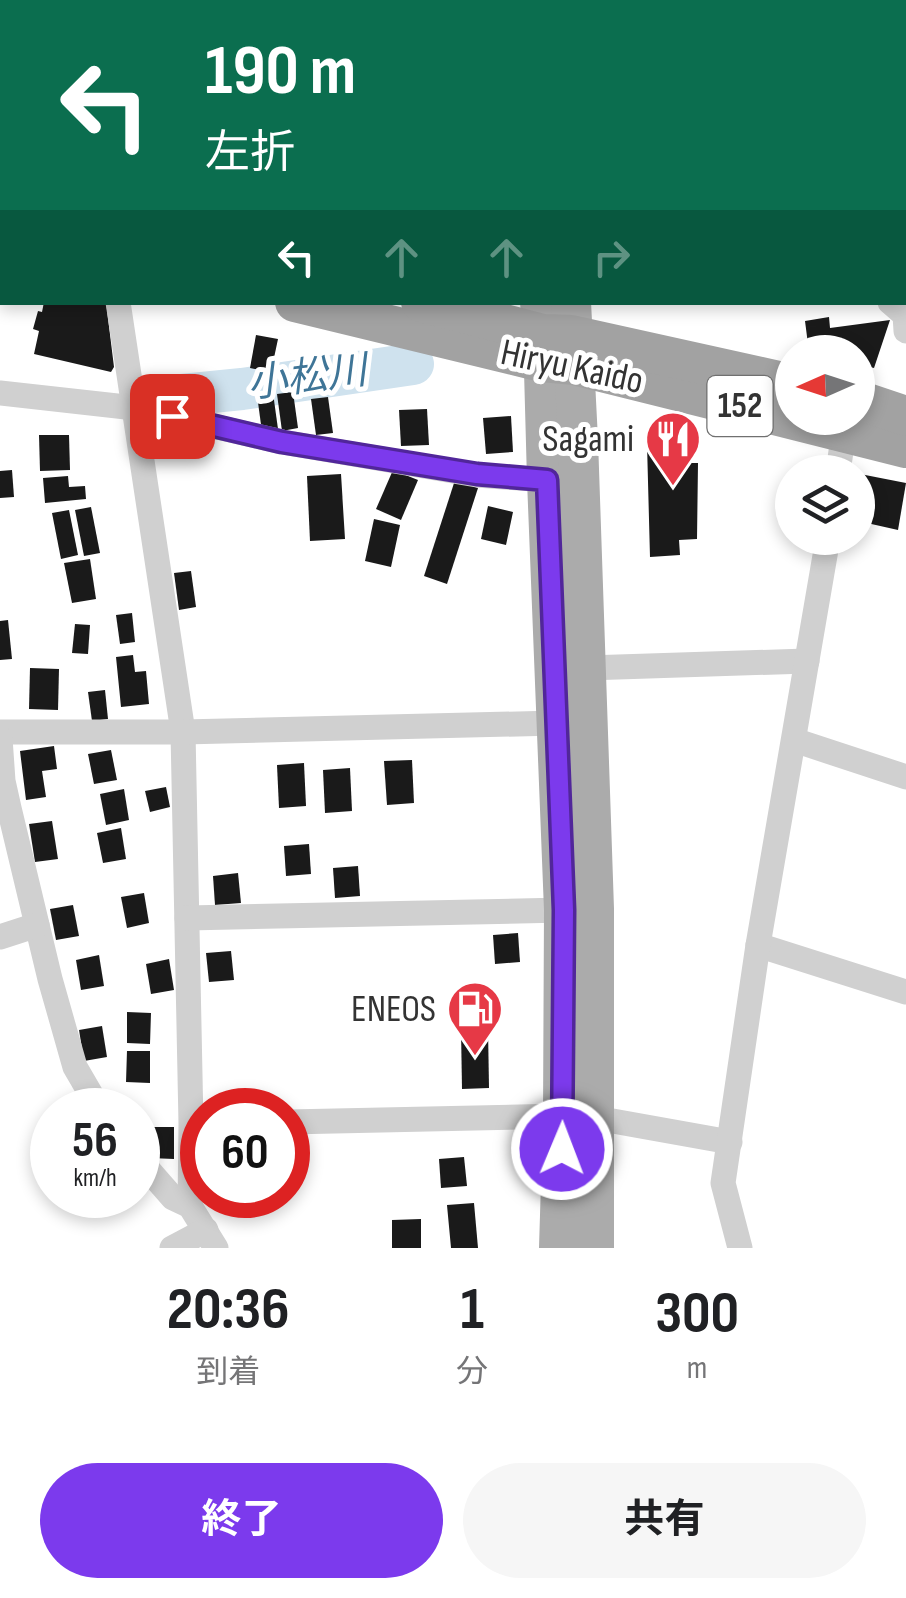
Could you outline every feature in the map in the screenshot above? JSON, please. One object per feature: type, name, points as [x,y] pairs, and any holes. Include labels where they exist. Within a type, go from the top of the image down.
[{"type":"highway","name":"Hiryu Kaido","points":[[320,305],[557,333],[775,395]]},
{"type":"highway","name":"Hiryu Kaido","points":[[434,305],[775,380]]},
{"type":"highway","name":"Hiryu Kaido","points":[[875,416],[906,416]]},
{"type":"highway","name":"Hiryu Kaido","points":[[875,430],[906,448]]},
{"type":"main road","points":[[557,333],[547,480],[556,723],[564,910],[579,1117],[594,1248]]},
{"type":"main road","points":[[557,333],[587,668],[594,909],[579,1117],[559,1248]]},
{"type":"street","points":[[118,305],[183,732],[195,1088]]},
{"type":"street","points":[[893,305],[904,315],[906,331]]},
{"type":"street","points":[[0,392],[135,408],[282,442],[477,474],[547,480]]},
{"type":"street","points":[[740,1248],[723,1183],[758,946],[825,555]]},
{"type":"street","points":[[587,668],[807,662]]},
{"type":"street","points":[[87,1088],[75,1067],[8,808],[0,734],[556,723]]},
{"type":"street","points":[[794,740],[906,777]]},
{"type":"street","points":[[187,918],[564,910]]},
{"type":"street","points":[[0,938],[37,925]]},
{"type":"street","points":[[758,946],[906,992]]},
{"type":"street","points":[[310,1122],[579,1117],[730,1142]]},
{"type":"street","points":[[160,1182],[180,1201]]},
{"type":"street","points":[[172,1248],[211,1239]]},
{"type":"building","points":[[43,305],[106,305],[114,367],[111,372],[34,354],[39,331],[33,329],[38,311],[42,312]]},
{"type":"building","points":[[829,317],[830,328],[890,320],[875,365],[875,335],[807,335],[805,321]]},
{"type":"building","points":[[256,335],[278,339],[271,372],[250,368]]},
{"type":"building","points":[[293,392],[298,428],[282,431],[277,394]]},
{"type":"building","points":[[273,393],[278,429],[262,432],[257,395]]},
{"type":"building","points":[[328,397],[333,433],[316,435],[311,399]]},
{"type":"building","points":[[427,409],[429,445],[401,446],[399,410]]},
{"type":"building","points":[[511,416],[513,452],[486,454],[483,418]]},
{"type":"building","points":[[39,435],[69,435],[70,470],[40,471]]},
{"type":"building","name":"Sagami","points":[[669,443],[669,450],[677,450],[677,443],[685,443],[686,463],[698,463],[697,539],[679,540],[680,555],[650,557],[647,444]]},
{"type":"building","points":[[12,470],[14,497],[0,498],[0,471]]},
{"type":"building","points":[[393,470],[418,480],[401,520],[376,509]]},
{"type":"building","points":[[341,474],[345,539],[310,541],[307,476]]},
{"type":"building","points":[[68,476],[69,487],[85,486],[86,499],[45,503],[43,478]]},
{"type":"building","points":[[875,477],[906,483],[898,530],[875,525]]},
{"type":"building","points":[[455,480],[478,488],[447,584],[424,576]]},
{"type":"building","points":[[488,506],[513,512],[506,545],[481,539]]},
{"type":"building","points":[[91,507],[100,553],[84,556],[75,510]]},
{"type":"building","points":[[69,510],[78,555],[61,559],[52,513]]},
{"type":"building","points":[[374,519],[400,525],[391,567],[365,561]]},
{"type":"building","points":[[90,559],[96,599],[72,603],[64,563]]},
{"type":"building","points":[[191,571],[196,607],[179,610],[174,573]]},
{"type":"building","points":[[132,613],[135,642],[120,644],[116,615]]},
{"type":"building","points":[[8,620],[12,659],[0,660],[0,621]]},
{"type":"building","points":[[75,624],[90,625],[88,654],[72,653]]},
{"type":"building","points":[[133,655],[135,672],[146,671],[149,704],[121,707],[116,657]]},
{"type":"building","points":[[30,668],[59,669],[58,710],[29,709]]},
{"type":"building","points":[[105,690],[108,719],[92,721],[88,692]]},
{"type":"building","points":[[54,746],[57,769],[42,771],[46,797],[26,800],[20,751]]},
{"type":"building","points":[[111,750],[117,780],[94,784],[88,754]]},
{"type":"building","points":[[412,760],[414,803],[387,805],[384,761]]},
{"type":"building","points":[[304,763],[306,806],[279,808],[277,765]]},
{"type":"building","points":[[350,768],[352,811],[325,813],[323,770]]},
{"type":"building","points":[[166,787],[170,807],[150,812],[145,791]]},
{"type":"building","points":[[124,789],[129,820],[106,825],[100,794]]},
{"type":"building","points":[[52,821],[58,859],[35,862],[29,824]]},
{"type":"building","points":[[121,828],[126,859],[103,863],[97,833]]},
{"type":"building","points":[[309,844],[311,874],[286,876],[284,846]]},
{"type":"building","points":[[358,866],[360,896],[335,898],[333,868]]},
{"type":"building","points":[[238,873],[241,903],[215,905],[213,876]]},
{"type":"building","points":[[144,893],[149,923],[127,928],[121,897]]},
{"type":"building","points":[[73,905],[79,936],[56,940],[50,909]]},
{"type":"building","points":[[518,933],[520,962],[495,964],[493,935]]},
{"type":"building","points":[[231,951],[234,980],[209,982],[206,953]]},
{"type":"building","points":[[99,955],[104,986],[81,990],[76,960]]},
{"type":"building","points":[[169,959],[174,990],[151,994],[146,964]]},
{"type":"building","points":[[127,1012],[151,1013],[150,1044],[127,1043]]},
{"type":"building","points":[[102,1026],[107,1057],[84,1061],[79,1030]]},
{"type":"building","name":"ENEOS","points":[[488,1028],[489,1088],[462,1089],[461,1029]]},
{"type":"building","points":[[127,1051],[150,1051],[150,1083],[126,1082]]},
{"type":"building","points":[[160,1127],[174,1127],[174,1159],[160,1158]]},
{"type":"building","points":[[464,1157],[467,1186],[441,1188],[439,1159]]},
{"type":"building","points":[[474,1203],[478,1248],[451,1248],[447,1205]]},
{"type":"building","points":[[421,1219],[421,1248],[392,1248],[392,1220]]},
{"type":"waterway","name":"小松川","points":[[142,399],[413,364]]},
{"type":"place","name":"Sagami","points":[[673,488]]},
{"type":"place","name":"ENEOS","points":[[475,1058]]},
{"type":"route","points":[[172,416],[282,442],[477,474],[547,480],[564,910],[562,1149]]}]
